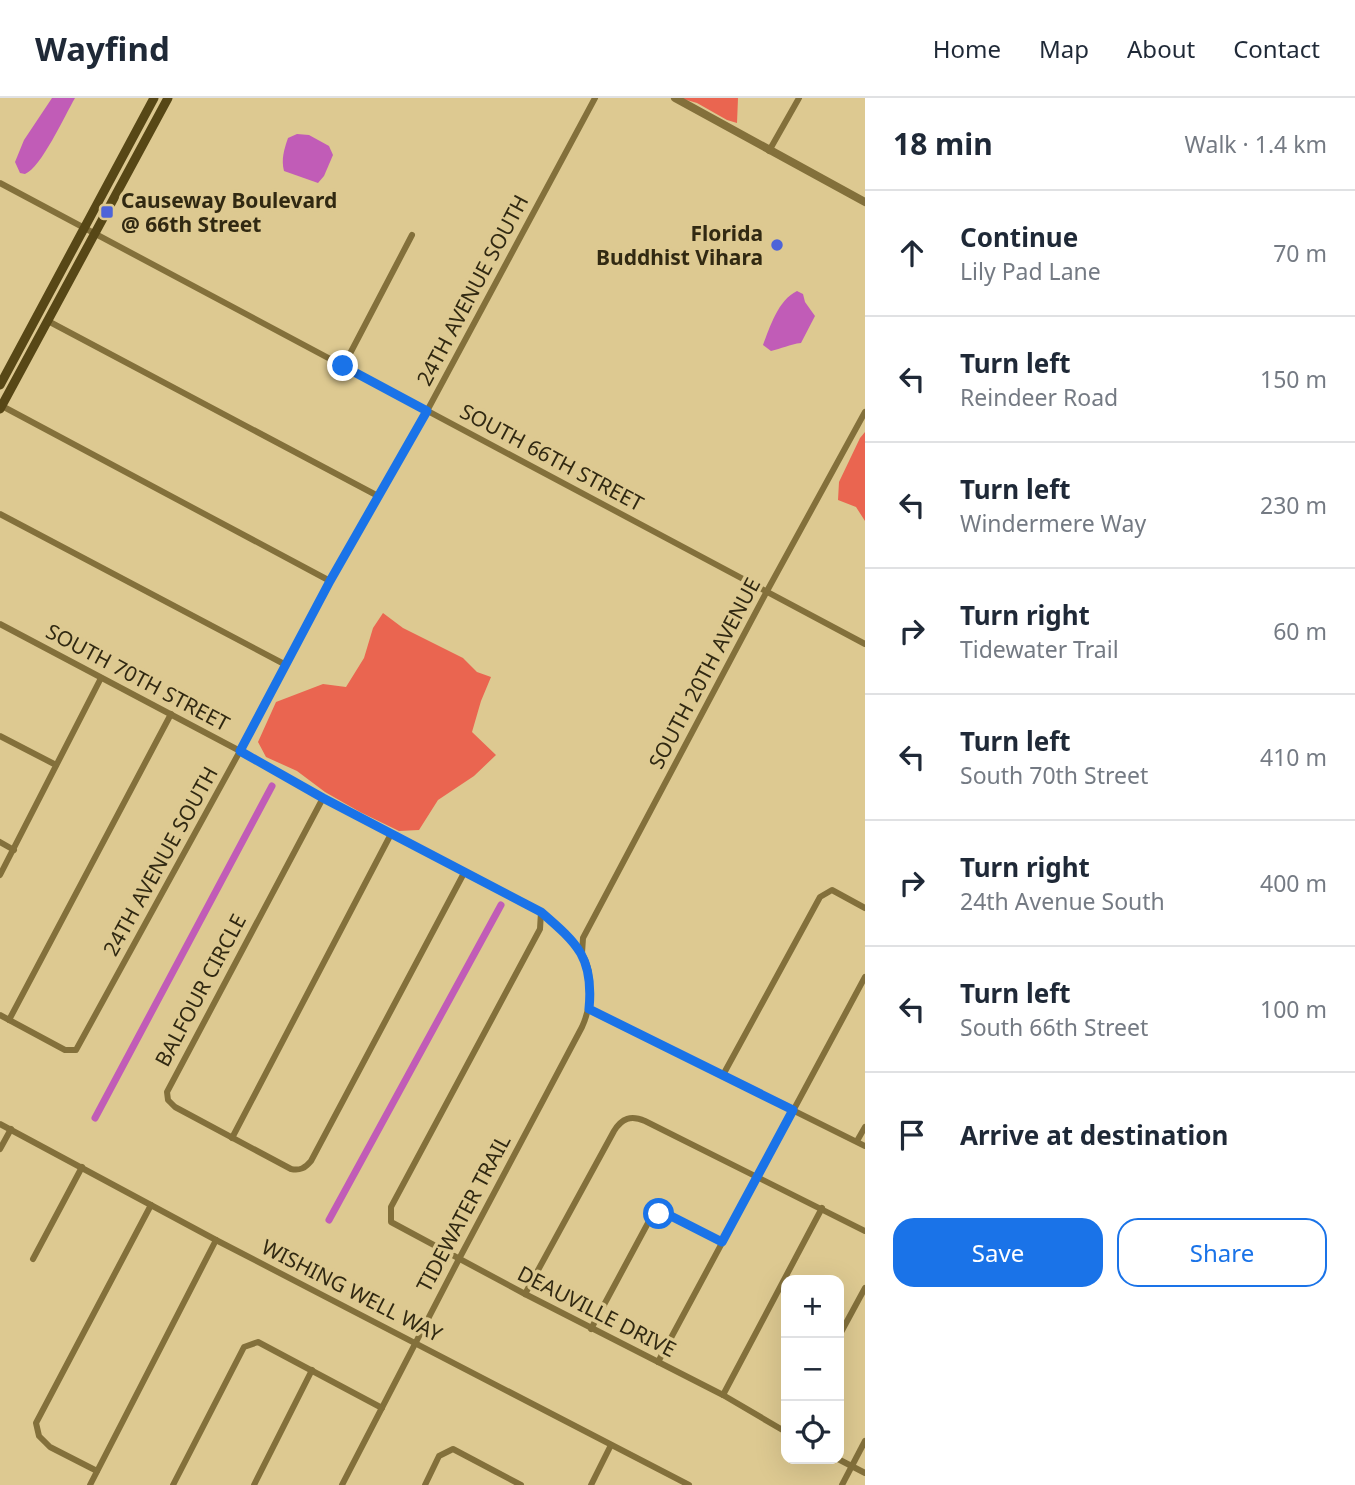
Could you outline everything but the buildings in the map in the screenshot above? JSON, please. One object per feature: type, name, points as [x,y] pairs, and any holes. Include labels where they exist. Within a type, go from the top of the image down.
[{"type":"main road","points":[[0,385],[154,98]]},
{"type":"main road","points":[[1,407],[168,98]]},
{"type":"main road","points":[[134,162],[136,145],[149,120],[148,109]]},
{"type":"street","name":"24TH AVENUE SOUTH","points":[[9,1020],[65,1050],[76,1050],[330,581],[427,411],[595,98]]},
{"type":"street","points":[[675,98],[865,202]]},
{"type":"street","points":[[769,151],[799,98]]},
{"type":"street","name":"SOUTH 66TH STREET","points":[[0,183],[865,644]]},
{"type":"street","points":[[343,366],[412,236]]},
{"type":"street","points":[[48,321],[379,496]]},
{"type":"street","points":[[1,407],[330,581]]},
{"type":"street","name":"SOUTH 20TH AVENUE","points":[[582,953],[583,938],[865,412]]},
{"type":"street","points":[[0,514],[286,665]]},
{"type":"street","name":"SOUTH 70TH STREET","points":[[0,624],[541,912],[567,934],[582,953]]},
{"type":"street","points":[[0,875],[101,678]]},
{"type":"street","points":[[0,1015],[9,1020],[171,714]]},
{"type":"street","points":[[0,736],[56,765]]},
{"type":"street","name":"BALFOUR CIRCLE","points":[[323,798],[167,1092],[168,1100],[175,1107],[232,1138],[291,1169],[301,1170],[308,1164],[464,873]]},
{"type":"street","points":[[232,1138],[391,834]]},
{"type":"street","points":[[0,842],[14,850]]},
{"type":"street","points":[[723,1075],[820,897],[832,890],[865,908]]},
{"type":"street","name":"DEAUVILLE DRIVE","points":[[541,912],[540,929],[391,1207],[391,1222],[591,1329],[723,1395],[781,1429]]},
{"type":"street","name":"TIDEWATER TRAIL","points":[[342,1485],[458,1259],[582,1027],[589,1009],[589,972],[582,953]]},
{"type":"street","points":[[658,1362],[865,977]]},
{"type":"street","points":[[589,1009],[865,1146]]},
{"type":"street","points":[[525,1294],[614,1130],[622,1121],[634,1118],[645,1121],[865,1231]]},
{"type":"street","name":"WISHING WELL WAY","points":[[0,1124],[216,1240],[689,1485]]},
{"type":"street","points":[[857,1141],[865,1127]]},
{"type":"street","points":[[0,1149],[10,1129]]},
{"type":"street","points":[[33,1259],[82,1167]]},
{"type":"street","points":[[97,1471],[50,1447],[39,1436],[36,1423],[151,1205]]},
{"type":"street","points":[[723,1395],[822,1208]]},
{"type":"street","points":[[591,1329],[653,1216],[667,1214],[722,1242]]},
{"type":"street","points":[[90,1485],[216,1240]]},
{"type":"street","points":[[844,1327],[865,1288]]},
{"type":"street","points":[[173,1485],[244,1348],[258,1342],[382,1408]]},
{"type":"street","points":[[254,1485],[312,1370]]},
{"type":"street","points":[[842,1485],[865,1441]]},
{"type":"street","points":[[592,1485],[611,1445]]},
{"type":"street","points":[[425,1485],[439,1456],[453,1449],[521,1485]]},
{"type":"street","points":[[844,1462],[865,1473]]},
{"type":"shaded area","points":[[52,98],[75,98],[38,162],[25,174],[20,173],[15,162],[24,140]]},
{"type":"shaded area","points":[[680,98],[738,98],[737,123],[697,103]]},
{"type":"shaded area","points":[[297,134],[309,135],[329,146],[333,155],[318,183],[284,171],[283,158],[288,138]]},
{"type":"shaded area","points":[[797,291],[803,294],[815,316],[801,343],[771,351],[763,345],[772,322],[780,307]]},
{"type":"shaded area","points":[[865,432],[865,521],[856,507],[838,500],[839,482]]},
{"type":"shaded area","points":[[383,613],[403,628],[463,658],[477,672],[491,677],[472,732],[496,755],[474,776],[438,800],[419,830],[399,831],[360,812],[325,792],[297,771],[266,757],[258,742],[276,702],[323,684],[346,687],[364,658],[373,628]]},
{"type":"waterway","points":[[95,1118],[272,786]]},
{"type":"waterway","points":[[329,1220],[501,905]]},
{"type":"place","name":"Causeway Boulevard @ 66th Street","points":[[107,212]]},
{"type":"place","name":"Florida Buddhist Vihara","points":[[777,245]]},
{"type":"route","points":[[343,366],[427,411],[330,581],[240,751],[323,798],[541,912],[567,934],[582,953],[589,972],[589,1009],[793,1110],[722,1242],[667,1214],[659,1214]]}]
